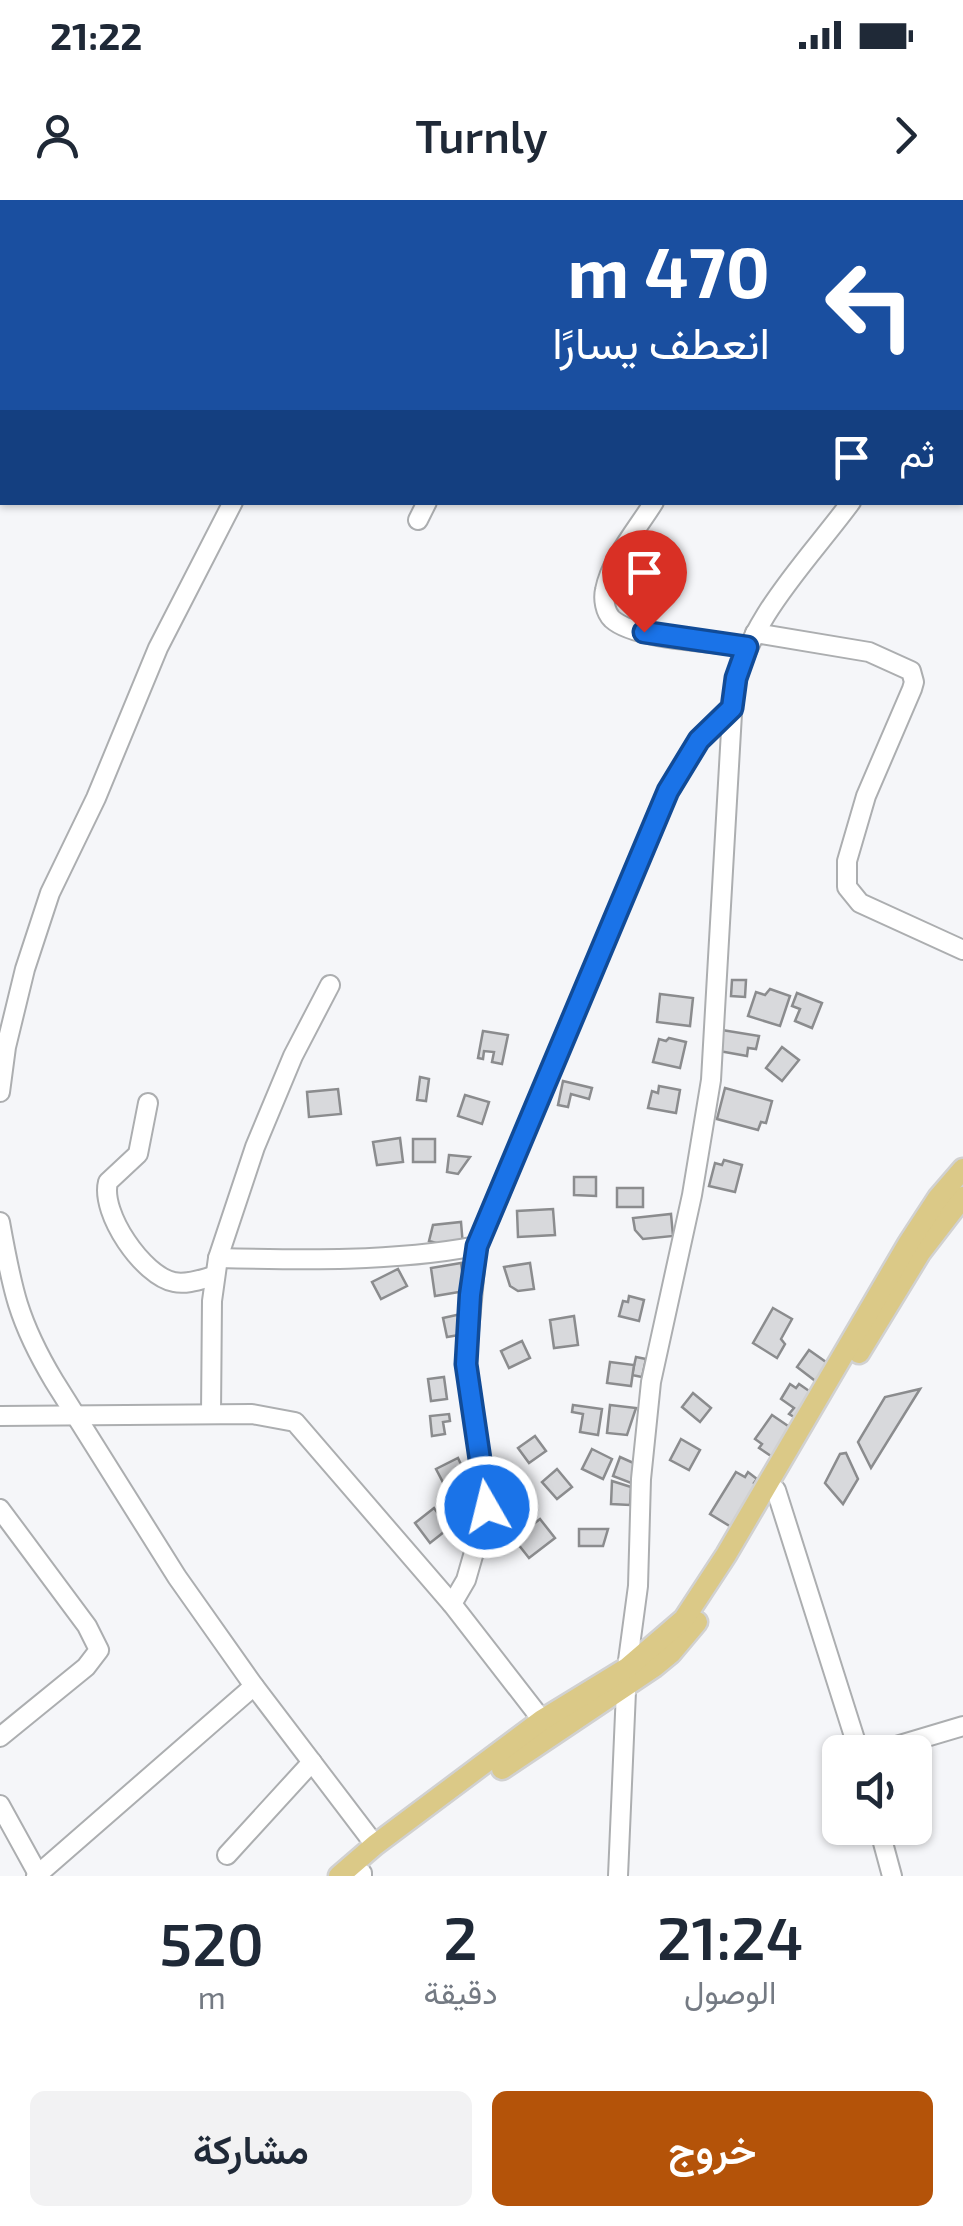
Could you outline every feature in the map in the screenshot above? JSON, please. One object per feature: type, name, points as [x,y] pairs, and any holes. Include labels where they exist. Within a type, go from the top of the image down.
[{"type":"main road","points":[[361,1875],[626,1676],[672,1631],[698,1600],[908,1244],[938,1198],[963,1169]]},
{"type":"main road","points":[[339,1876],[542,1720],[671,1653],[726,1580],[910,1268],[963,1197]]},
{"type":"street","points":[[0,1092],[21,986],[50,893],[96,798],[158,648],[231,505]]},
{"type":"street","points":[[652,505],[610,574],[604,591],[608,615],[614,621],[644,632],[869,652],[911,671],[912,690],[866,796],[845,880],[849,893],[860,903],[963,950]]},
{"type":"street","points":[[618,1876],[626,1676],[638,1586],[641,1479],[651,1382],[692,1195],[711,1080],[736,678],[751,640],[770,608],[849,505]]},
{"type":"street","points":[[452,1604],[466,1580],[487,1507],[466,1364],[477,1246],[668,791],[699,740],[732,708]]},
{"type":"street","points":[[211,1413],[216,1267],[255,1147],[330,984]]},
{"type":"street","points":[[148,1103],[138,1154],[108,1182],[109,1208],[134,1251],[160,1276],[186,1282],[216,1267],[387,1257],[477,1246]]},
{"type":"street","points":[[0,1222],[10,1283],[35,1349],[143,1526],[254,1686],[375,1845]]},
{"type":"street","points":[[0,1416],[211,1413],[252,1414],[295,1422],[452,1604],[542,1720]]},
{"type":"street","points":[[776,1490],[855,1735]]},
{"type":"street","points":[[0,1509],[87,1626],[99,1650],[86,1668],[0,1736]]},
{"type":"street","points":[[0,1805],[37,1875],[254,1686]]},
{"type":"street","points":[[932,1735],[963,1726]]},
{"type":"street","points":[[228,1855],[312,1762]]},
{"type":"street","points":[[884,1845],[892,1876]]},
{"type":"building","points":[[732,980],[746,980],[745,997],[731,996]]},
{"type":"building","points":[[770,989],[790,996],[780,1026],[748,1016],[756,992],[765,995]]},
{"type":"building","points":[[797,993],[822,1003],[812,1028],[795,1021],[800,1009],[792,1006]]},
{"type":"building","points":[[660,994],[693,998],[690,1026],[657,1022]]},
{"type":"building","points":[[722,1030],[759,1036],[756,1049],[748,1048],[747,1056],[719,1051]]},
{"type":"building","points":[[483,1031],[508,1035],[502,1064],[492,1062],[494,1052],[484,1051],[483,1059],[478,1058]]},
{"type":"building","points":[[659,1039],[686,1042],[680,1068],[653,1062]]},
{"type":"building","points":[[782,1047],[799,1060],[782,1081],[766,1068]]},
{"type":"building","points":[[420,1077],[429,1079],[426,1101],[417,1100]]},
{"type":"building","points":[[563,1081],[592,1088],[589,1099],[571,1094],[568,1107],[558,1105]]},
{"type":"building","points":[[659,1086],[680,1090],[676,1113],[648,1108],[652,1091],[658,1093]]},
{"type":"building","points":[[725,1088],[772,1101],[766,1123],[761,1122],[758,1130],[717,1119]]},
{"type":"building","points":[[338,1089],[341,1114],[309,1117],[307,1092]]},
{"type":"building","points":[[465,1095],[489,1102],[482,1124],[458,1116]]},
{"type":"building","points":[[400,1138],[403,1162],[377,1165],[373,1142]]},
{"type":"building","points":[[413,1139],[435,1139],[435,1162],[413,1162]]},
{"type":"building","points":[[449,1155],[470,1157],[458,1174],[447,1172]]},
{"type":"building","points":[[724,1160],[742,1165],[735,1192],[709,1186],[715,1163],[722,1165]]},
{"type":"building","points":[[574,1177],[596,1177],[596,1196],[574,1195]]},
{"type":"building","points":[[617,1188],[643,1188],[643,1207],[617,1207]]},
{"type":"building","points":[[553,1209],[555,1235],[518,1237],[517,1211]]},
{"type":"building","points":[[671,1214],[673,1236],[643,1239],[635,1230],[633,1218]]},
{"type":"building","points":[[461,1222],[463,1246],[429,1241],[433,1225]]},
{"type":"building","points":[[461,1263],[465,1291],[435,1296],[431,1268]]},
{"type":"building","points":[[530,1263],[534,1289],[518,1291],[510,1286],[504,1267]]},
{"type":"building","points":[[398,1269],[407,1286],[381,1299],[372,1282]]},
{"type":"building","points":[[629,1296],[644,1300],[639,1321],[619,1316],[623,1301],[628,1302]]},
{"type":"building","points":[[773,1308],[792,1319],[781,1339],[785,1344],[777,1358],[753,1343]]},
{"type":"building","points":[[461,1314],[465,1334],[447,1337],[443,1318]]},
{"type":"building","points":[[574,1316],[578,1345],[554,1348],[550,1320]]},
{"type":"building","points":[[522,1341],[530,1358],[509,1368],[501,1351]]},
{"type":"building","points":[[809,1350],[833,1367],[818,1383],[797,1367]]},
{"type":"building","points":[[636,1357],[646,1359],[642,1377],[632,1375]]},
{"type":"building","points":[[610,1362],[634,1365],[631,1386],[607,1383]]},
{"type":"building","points":[[444,1377],[447,1399],[431,1401],[428,1379]]},
{"type":"building","points":[[790,1384],[796,1388],[799,1384],[815,1395],[799,1420],[789,1414],[794,1408],[781,1399]]},
{"type":"building","points":[[920,1389],[871,1468],[858,1442],[885,1397]]},
{"type":"building","points":[[693,1393],[711,1408],[700,1422],[682,1407]]},
{"type":"building","points":[[573,1405],[602,1409],[598,1435],[580,1432],[583,1414],[572,1412]]},
{"type":"building","points":[[610,1405],[636,1408],[627,1435],[607,1433]]},
{"type":"building","points":[[449,1414],[450,1421],[443,1422],[445,1434],[432,1436],[430,1416]]},
{"type":"building","points":[[772,1415],[794,1430],[774,1458],[759,1448],[762,1444],[755,1439]]},
{"type":"building","points":[[535,1436],[546,1451],[529,1463],[518,1448]]},
{"type":"building","points":[[681,1439],[700,1450],[689,1470],[670,1460]]},
{"type":"building","points":[[592,1449],[612,1459],[603,1479],[582,1469]]},
{"type":"building","points":[[846,1453],[858,1479],[843,1504],[825,1483],[840,1454]]},
{"type":"building","points":[[620,1457],[638,1465],[631,1483],[613,1476]]},
{"type":"building","points":[[458,1458],[467,1477],[446,1488],[436,1469]]},
{"type":"building","points":[[557,1469],[572,1487],[557,1499],[542,1482]]},
{"type":"building","points":[[736,1472],[745,1477],[748,1472],[762,1488],[736,1530],[710,1514]]},
{"type":"building","points":[[612,1481],[631,1487],[630,1505],[611,1504]]},
{"type":"building","points":[[434,1508],[449,1528],[430,1543],[415,1523]]},
{"type":"building","points":[[540,1519],[555,1538],[529,1558],[514,1539]]},
{"type":"building","points":[[579,1529],[608,1529],[603,1546],[579,1546]]},
{"type":"route","points":[[487,1507],[466,1364],[477,1246],[629,877],[661,814],[668,791],[699,740],[732,708],[736,678],[747,647],[644,632]]}]
